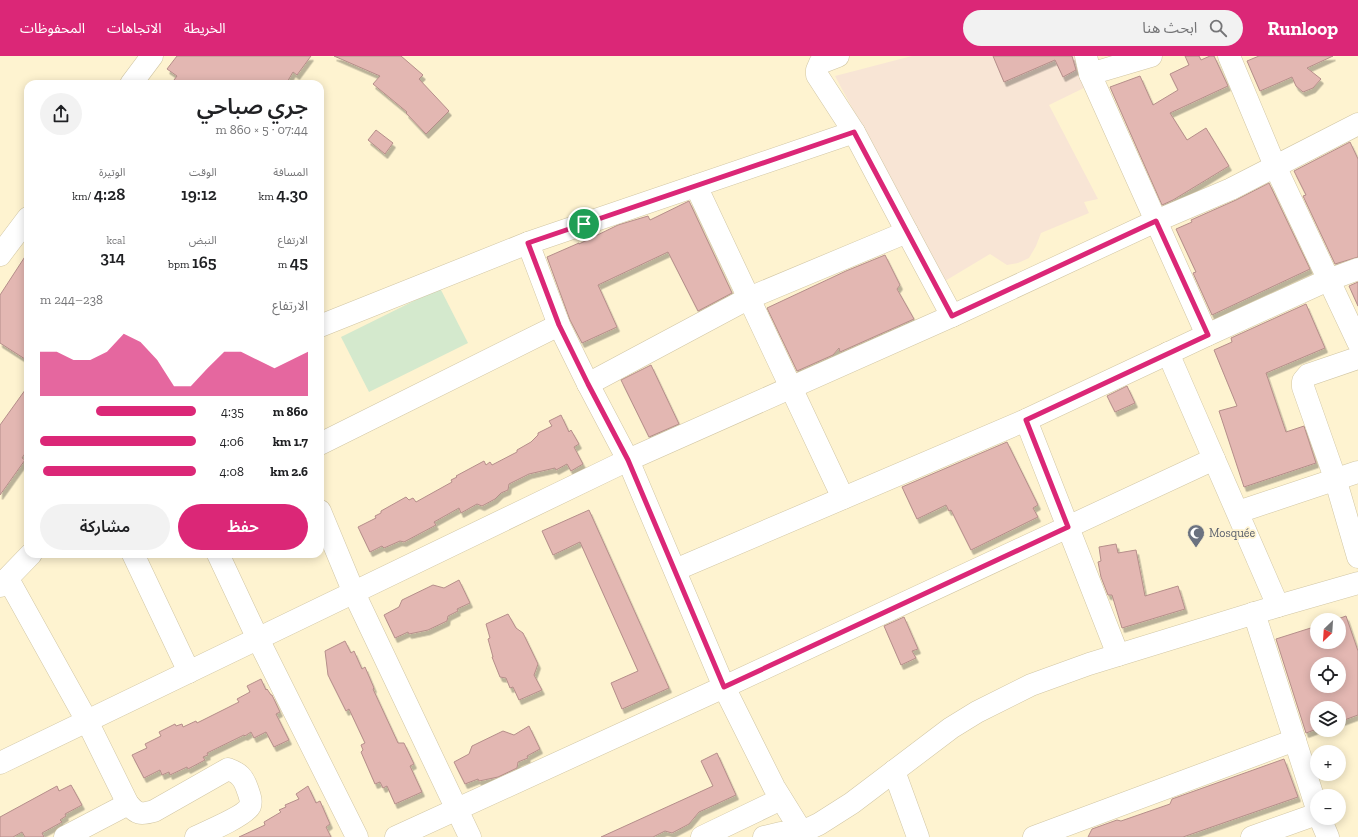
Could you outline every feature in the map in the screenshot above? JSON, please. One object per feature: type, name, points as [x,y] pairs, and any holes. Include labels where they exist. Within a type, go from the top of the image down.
[{"type":"street","points":[[134,80],[152,56]]},
{"type":"street","points":[[838,56],[820,63],[817,70],[817,75],[854,132],[952,316]]},
{"type":"street","points":[[1151,56],[1088,65],[1156,221],[1208,335]]},
{"type":"street","points":[[1230,56],[1275,166],[1358,342]]},
{"type":"street","points":[[0,763],[628,460],[952,316],[1156,221],[1231,189],[1358,124]]},
{"type":"street","points":[[324,324],[528,243],[854,132]]},
{"type":"street","points":[[696,186],[843,498]]},
{"type":"street","points":[[0,255],[24,223]]},
{"type":"street","points":[[588,384],[749,298],[907,232]]},
{"type":"street","points":[[528,243],[559,325],[628,460],[724,687],[802,835]]},
{"type":"street","points":[[675,570],[1026,420],[1328,280],[1358,269]]},
{"type":"street","points":[[324,442],[559,325]]},
{"type":"street","points":[[1168,353],[1278,606]]},
{"type":"street","points":[[1358,358],[1312,373],[1303,381],[1303,387],[1335,478],[1358,557]]},
{"type":"street","points":[[1026,420],[1118,655]]},
{"type":"street","points":[[396,837],[724,687],[1214,459]]},
{"type":"street","points":[[1238,512],[1335,478],[1358,472]]},
{"type":"street","points":[[324,521],[354,593],[470,837]]},
{"type":"street","points":[[27,558],[4,583],[87,721],[128,804],[135,812],[144,814],[154,811],[228,769],[237,772],[244,780],[251,797],[250,807],[241,814],[196,837]]},
{"type":"street","points":[[135,558],[189,672]]},
{"type":"street","points":[[220,558],[356,837]]},
{"type":"street","points":[[764,837],[782,833],[802,835],[836,814],[951,728],[1004,698],[1060,674],[1254,613],[1358,583]]},
{"type":"street","points":[[1254,613],[1311,789]]},
{"type":"street","points":[[1034,837],[1295,740]]},
{"type":"street","points":[[894,771],[918,837]]},
{"type":"street","points":[[702,837],[782,799]]},
{"type":"street","points":[[66,837],[128,804]]},
{"type":"street","points":[[1252,837],[1310,816]]},
{"type":"street","points":[[1323,825],[1328,837]]},
{"type":"shaded area","points":[[912,56],[1076,56],[1088,86],[1049,105],[1098,199],[1084,202],[1089,213],[1041,233],[1029,258],[1018,263],[1007,265],[990,254],[945,281],[835,76]]},
{"type":"green space","points":[[440,288],[468,343],[369,392],[341,337]]},
{"type":"building","points":[[177,56],[311,56],[297,75],[293,72],[288,80],[174,80],[177,76],[167,69]]},
{"type":"building","points":[[334,56],[401,56],[423,75],[419,79],[449,111],[426,134],[406,113],[407,112],[373,84],[380,76]]},
{"type":"building","points":[[993,56],[1072,56],[1076,70],[1063,77],[1055,60],[1004,82]]},
{"type":"building","points":[[1185,56],[1199,56],[1201,60],[1214,56],[1228,86],[1170,113],[1187,140],[1206,128],[1229,166],[1173,200],[1162,205],[1110,87],[1140,76],[1153,105],[1178,90],[1170,74],[1189,65]]},
{"type":"building","points":[[1259,56],[1333,56],[1307,68],[1321,79],[1313,88],[1303,92],[1296,86],[1292,77],[1260,91],[1247,61]]},
{"type":"building","points":[[376,130],[393,143],[385,154],[368,140]]},
{"type":"building","points":[[1350,142],[1358,159],[1358,257],[1335,264],[1303,196],[1306,195],[1294,171]]},
{"type":"building","points":[[1269,183],[1310,269],[1212,315],[1193,273],[1196,272],[1176,229],[1192,222],[1191,220],[1236,200]]},
{"type":"building","points":[[689,201],[732,293],[698,311],[668,252],[598,285],[617,327],[582,343],[570,320],[547,257],[579,244],[618,225],[648,216],[650,220]]},
{"type":"building","points":[[885,255],[900,285],[897,289],[914,319],[840,352],[839,348],[833,355],[797,371],[767,308],[846,271]]},
{"type":"building","points":[[24,258],[24,358],[0,343],[0,295]]},
{"type":"building","points":[[1358,282],[1358,306],[1349,286]]},
{"type":"building","points":[[1306,304],[1325,348],[1266,373],[1286,432],[1304,426],[1316,463],[1244,487],[1219,411],[1237,406],[1214,350],[1232,342],[1231,338]]},
{"type":"building","points":[[651,365],[679,424],[649,437],[621,380]]},
{"type":"building","points":[[1127,386],[1135,403],[1115,412],[1107,396]]},
{"type":"building","points":[[24,392],[24,455],[22,458],[24,461],[0,495],[0,425]]},
{"type":"building","points":[[561,415],[569,432],[571,430],[579,444],[574,447],[583,464],[571,471],[567,464],[556,470],[555,468],[529,474],[509,484],[508,490],[482,506],[477,504],[461,513],[459,508],[434,522],[436,525],[404,542],[400,541],[384,548],[382,546],[370,552],[358,527],[376,518],[375,516],[381,513],[381,511],[406,497],[409,500],[413,498],[416,502],[452,482],[451,480],[457,477],[456,476],[484,461],[486,465],[490,462],[492,465],[517,452],[517,450],[531,442],[538,435],[538,433],[552,426],[549,421]]},
{"type":"building","points":[[1007,442],[1038,505],[1033,508],[1038,517],[971,550],[951,510],[949,511],[946,505],[917,519],[902,487]]},
{"type":"building","points":[[589,510],[669,688],[622,709],[611,683],[638,671],[580,542],[553,555],[542,531]]},
{"type":"building","points":[[1116,544],[1118,553],[1136,550],[1145,596],[1178,586],[1185,609],[1122,628],[1112,595],[1108,595],[1101,577],[1098,562],[1101,561],[1099,547]]},
{"type":"building","points":[[459,580],[470,603],[457,609],[458,611],[448,616],[447,621],[428,630],[409,634],[408,632],[395,638],[384,615],[399,607],[402,600],[433,585],[444,588]]},
{"type":"building","points":[[508,614],[516,628],[523,633],[538,664],[534,675],[542,690],[519,700],[513,687],[510,688],[506,678],[500,677],[492,657],[488,639],[490,638],[486,624]]},
{"type":"building","points":[[1346,616],[1358,651],[1358,715],[1346,719],[1346,701],[1310,701],[1310,732],[1306,733],[1276,639],[1310,628],[1310,649],[1346,649]]},
{"type":"building","points":[[904,617],[918,649],[912,651],[916,658],[901,665],[884,626]]},
{"type":"building","points":[[345,641],[351,653],[354,651],[362,669],[365,667],[374,688],[373,689],[398,743],[404,743],[414,764],[410,766],[422,792],[395,804],[387,786],[383,788],[380,782],[375,784],[361,752],[363,750],[361,745],[365,743],[349,709],[346,711],[328,675],[325,651]]},
{"type":"building","points":[[261,679],[266,690],[267,689],[272,695],[280,712],[276,714],[289,740],[274,747],[266,732],[254,738],[251,732],[207,753],[208,755],[203,757],[205,760],[188,769],[187,767],[170,775],[169,772],[162,775],[160,770],[144,778],[132,755],[147,748],[145,744],[161,736],[159,732],[175,724],[176,726],[182,724],[183,727],[196,721],[197,723],[239,702],[237,699],[250,692],[247,686]]},
{"type":"building","points":[[529,726],[540,749],[527,756],[528,758],[518,762],[517,768],[498,777],[479,781],[478,779],[465,784],[454,762],[469,754],[472,746],[503,731],[514,735]]},
{"type":"building","points":[[717,753],[736,795],[699,812],[689,824],[672,833],[665,831],[653,837],[601,837],[713,786],[701,761]]},
{"type":"building","points":[[1284,759],[1298,797],[1183,837],[1088,837],[1092,829],[1117,820],[1121,821],[1170,804],[1172,799]]},
{"type":"building","points":[[71,785],[82,805],[65,814],[66,816],[60,820],[62,822],[42,833],[44,837],[25,837],[22,832],[13,837],[0,837],[0,817],[57,786],[59,791]]},
{"type":"building","points":[[308,786],[316,803],[320,801],[330,824],[326,827],[331,837],[239,837],[265,825],[264,822],[281,812],[279,810],[286,807],[285,805],[299,799],[296,794]]},
{"type":"place","name":"Mosquée","points":[[1196,548]]},
{"type":"route","points":[[854,132],[952,316],[1156,221],[1208,335],[1026,420],[1068,527],[724,687],[628,460],[559,325],[528,243],[584,224],[854,132]]}]
